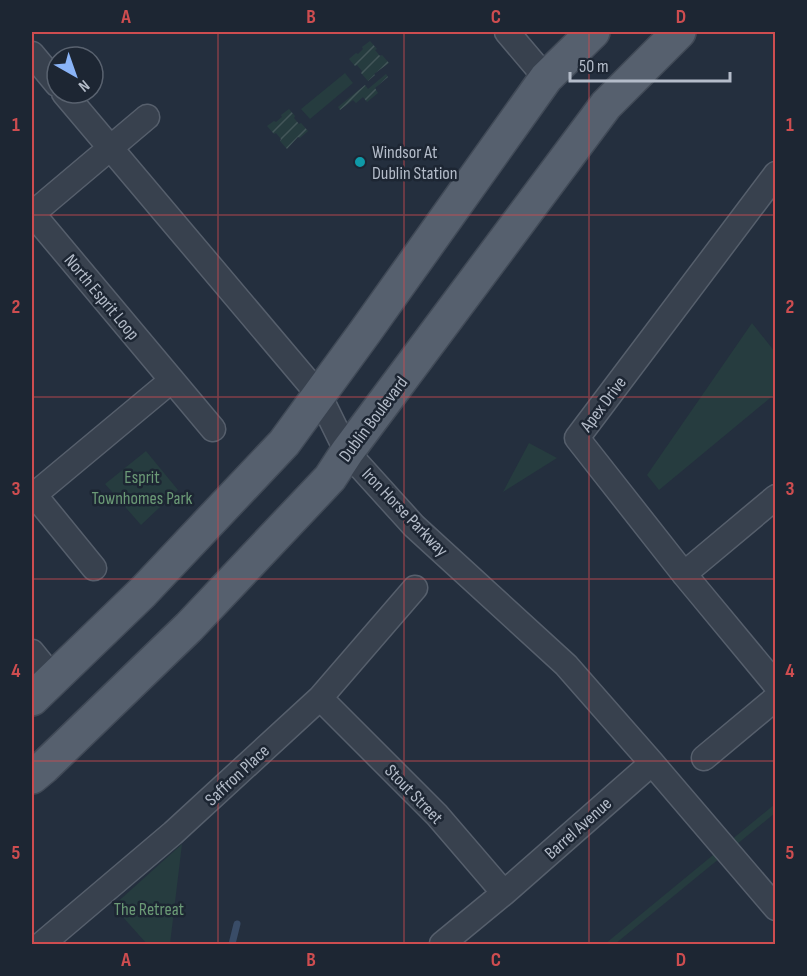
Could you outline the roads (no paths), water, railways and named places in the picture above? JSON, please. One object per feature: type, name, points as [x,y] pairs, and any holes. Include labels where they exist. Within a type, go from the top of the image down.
[{"type":"main road","points":[[42,688],[143,592],[285,440],[546,78],[593,32]]},
{"type":"main road","name":"Dublin Boulevard","points":[[32,777],[189,627],[330,478],[606,105],[679,32]]},
{"type":"street","points":[[507,32],[546,78]]},
{"type":"street","points":[[32,54],[45,70]]},
{"type":"street","name":"Iron Horse Parkway","points":[[74,105],[319,395],[347,452],[414,526],[566,665],[776,908]]},
{"type":"street","points":[[32,213],[147,117]]},
{"type":"street","name":"Apex Drive","points":[[776,174],[577,438],[684,574],[776,685]]},
{"type":"street","name":"North Esprit Loop","points":[[32,213],[213,429]]},
{"type":"street","points":[[94,568],[33,494],[172,380]]},
{"type":"street","points":[[684,574],[776,497]]},
{"type":"street","name":"Saffron Place","points":[[42,945],[173,833],[320,698],[415,588]]},
{"type":"street","points":[[32,652],[42,688]]},
{"type":"street","name":"Stout Street","points":[[320,698],[437,815],[504,893]]},
{"type":"street","points":[[704,758],[776,698]]},
{"type":"street","name":"Barrel Avenue","points":[[442,945],[652,763]]},
{"type":"waterway","points":[[232,944],[237,924]]},
{"type":"place","name":"Windsor At Dublin Station","points":[[360,162]]},
{"type":"park label","name":"Esprit Townhomes Park","points":[[142,487]]},
{"type":"park label","name":"The Retreat","points":[[149,909]]}]
